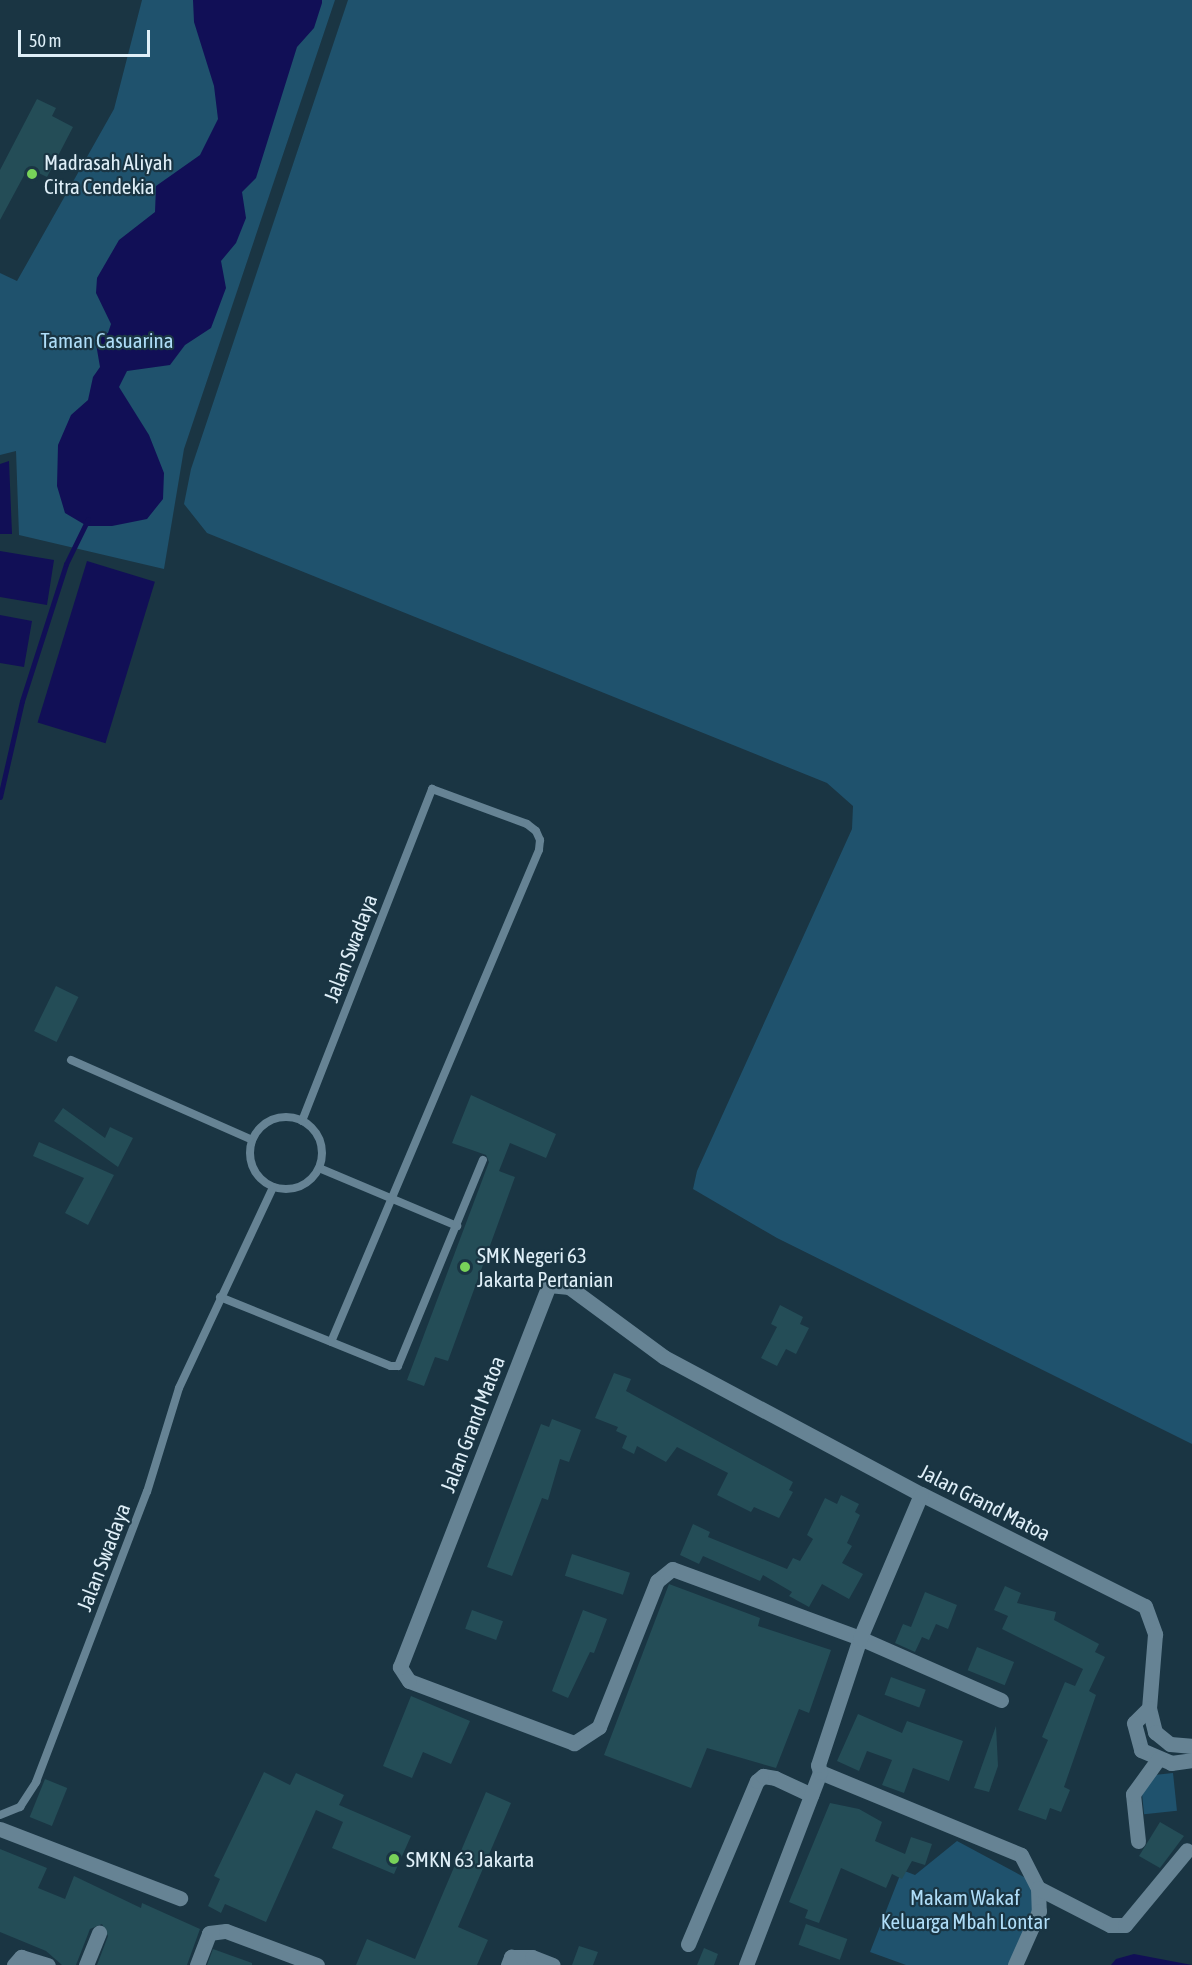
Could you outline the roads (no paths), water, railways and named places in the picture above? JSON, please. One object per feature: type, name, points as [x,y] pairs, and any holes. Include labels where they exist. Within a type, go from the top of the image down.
[{"type":"street","name":"Jalan Grand Matoa","points":[[1001,1700],[860,1638],[672,1569],[657,1581],[599,1727],[574,1743],[409,1681],[400,1667],[549,1285],[569,1287],[664,1357],[921,1494],[1145,1606],[1155,1634],[1149,1708],[1155,1732],[1170,1744],[1192,1746]]},
{"type":"street","points":[[746,1965],[820,1772],[818,1765],[860,1638],[921,1494]]},
{"type":"street","points":[[1149,1708],[1134,1723],[1141,1750],[1171,1763],[1192,1761]]},
{"type":"street","points":[[1138,1841],[1133,1794],[1160,1758]]},
{"type":"street","points":[[820,1772],[1021,1855],[1038,1888],[1039,1911],[1016,1965]]},
{"type":"street","points":[[688,1944],[757,1781],[763,1776],[774,1778],[811,1795]]},
{"type":"street","points":[[0,1829],[180,1898]]},
{"type":"street","points":[[1038,1888],[1110,1925],[1125,1925],[1187,1850]]},
{"type":"street","points":[[197,1965],[209,1933],[226,1931],[317,1965]]},
{"type":"street","points":[[86,1965],[99,1933]]},
{"type":"street","points":[[14,1965],[21,1957],[48,1965]]},
{"type":"street","points":[[508,1965],[511,1957],[532,1957],[553,1965]]},
{"type":"lane","name":"Jalan Swadaya","points":[[302,1121],[432,789],[526,824],[540,840],[390,1198]]},
{"type":"lane","points":[[71,1060],[252,1140]]},
{"type":"lane","points":[[288,1117],[302,1121],[320,1142],[319,1168],[300,1187],[273,1187],[252,1168],[252,1140],[260,1127],[273,1119],[288,1117]]},
{"type":"lane","points":[[220,1297],[390,1366],[398,1366],[483,1160]]},
{"type":"lane","points":[[319,1168],[457,1226]]},
{"type":"lane","name":"Jalan Swadaya","points":[[0,1815],[20,1807],[36,1782],[147,1492],[178,1388],[273,1187]]},
{"type":"lane","points":[[331,1342],[390,1198]]},
{"type":"waterway","points":[[0,797],[22,701],[66,564],[88,519]]},
{"type":"place","name":"Madrasah Aliyah Citra Cendekia","points":[[32,174]]},
{"type":"place","name":"SMK Negeri 63 Jakarta Pertanian","points":[[465,1267]]},
{"type":"place","name":"SMKN 63 Jakarta","points":[[394,1859]]},
{"type":"park label","name":"Taman Casuarina","points":[[107,340]]},
{"type":"park label","name":"Makam Wakaf Keluarga Mbah Lontar","points":[[965,1909]]}]
